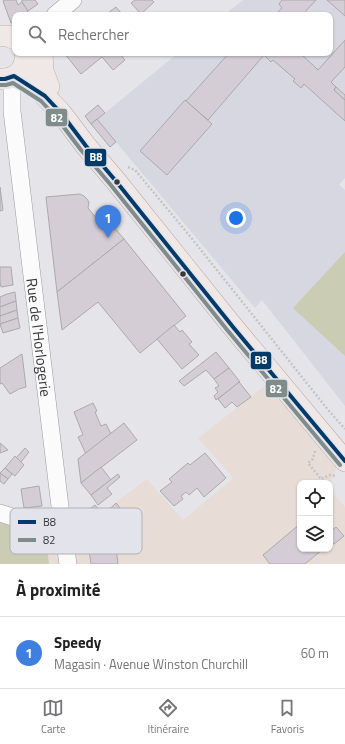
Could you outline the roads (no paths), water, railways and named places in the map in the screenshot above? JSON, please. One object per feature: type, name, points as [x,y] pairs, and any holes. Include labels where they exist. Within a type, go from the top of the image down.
[{"type":"main road","points":[[0,36],[8,36],[12,39]]},
{"type":"main road","points":[[7,78],[19,73],[22,69],[26,56]]},
{"type":"main road","points":[[29,56],[45,96],[61,113],[86,146],[115,180],[343,469]]},
{"type":"main road","points":[[30,56],[43,71],[51,90],[193,262],[226,319]]},
{"type":"main road","points":[[7,78],[45,96]]},
{"type":"street","points":[[59,12],[73,0]]},
{"type":"street","name":"Rue de l'Horlogerie","points":[[7,78],[60,508]]},
{"type":"street","points":[[0,513],[10,516]]},
{"type":"street","name":"Rue de l'Horlogerie","points":[[66,554],[68,564]]},
{"type":"place","name":"Speedy","points":[[108,238]]}]
